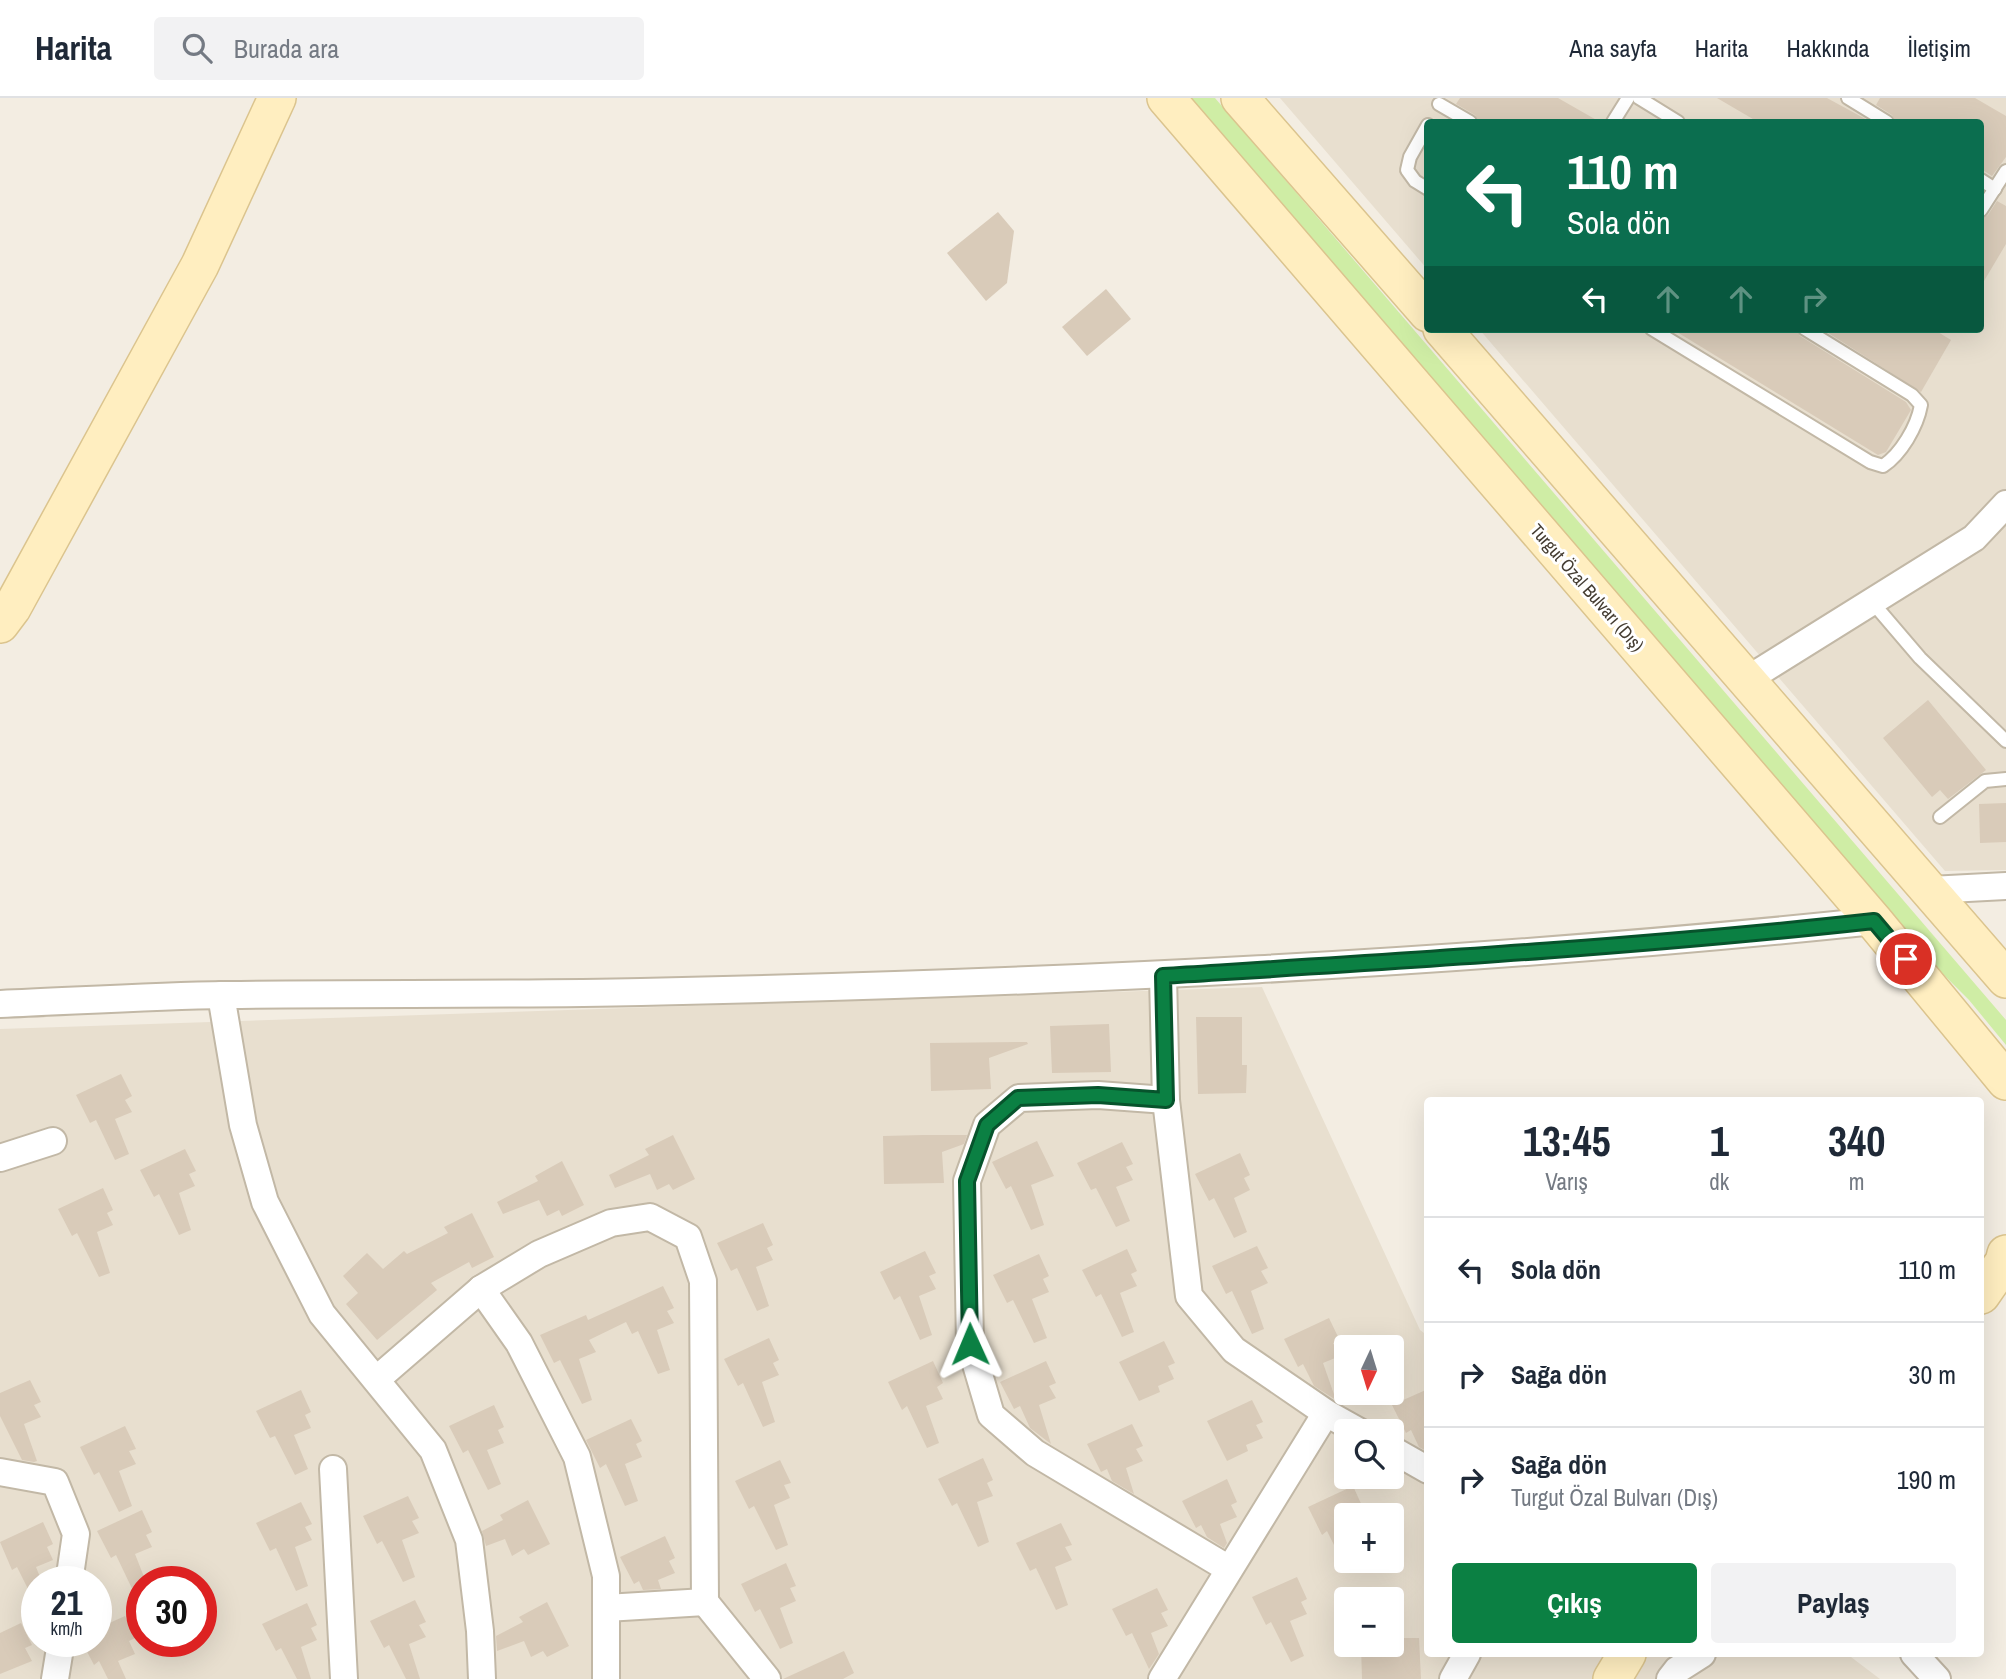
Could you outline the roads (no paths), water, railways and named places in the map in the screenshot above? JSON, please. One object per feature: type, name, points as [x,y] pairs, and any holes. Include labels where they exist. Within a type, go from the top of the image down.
[{"type":"main road","points":[[0,625],[200,265],[278,98]]},
{"type":"main road","name":"Turgut Özal Bulvarı (Dış)","points":[[1166,98],[1874,921],[2004,1083]]},
{"type":"main road","points":[[1240,98],[1424,308]]},
{"type":"main road","points":[[1445,333],[2006,979]]},
{"type":"main road","points":[[1984,1291],[2004,1262],[2006,1254]]},
{"type":"main road","points":[[1984,1301],[2006,1283]]},
{"type":"main road","points":[[1984,1303],[2006,1294]]},
{"type":"main road","points":[[1612,1679],[1625,1657]]},
{"type":"street","points":[[1748,679],[1974,538],[2006,504]]},
{"type":"street","points":[[1930,890],[2006,886]]},
{"type":"street","points":[[0,1004],[222,995],[639,992],[1163,976],[1709,938],[1874,921]]},
{"type":"street","points":[[1163,976],[1166,1100],[1189,1296],[1234,1350],[1337,1419]]},
{"type":"street","points":[[222,995],[243,1125],[265,1202],[322,1314],[433,1450],[469,1539],[480,1631],[482,1679]]},
{"type":"street","points":[[1166,1100],[1098,1095],[1018,1098],[987,1125],[967,1181],[970,1344],[991,1415],[1035,1453],[1229,1569]]},
{"type":"street","points":[[0,1158],[53,1141]]},
{"type":"street","points":[[377,1379],[481,1290],[539,1254],[611,1223],[650,1217],[688,1237],[703,1281],[705,1602],[767,1679]]},
{"type":"street","points":[[481,1290],[519,1343],[577,1457],[606,1576],[606,1679]]},
{"type":"street","points":[[1162,1679],[1326,1413]]},
{"type":"street","points":[[1404,1456],[1424,1468]]},
{"type":"street","points":[[333,1469],[344,1679]]},
{"type":"street","points":[[0,1472],[55,1482],[76,1534],[71,1566]]},
{"type":"street","points":[[606,1608],[705,1602]]},
{"type":"street","points":[[55,1679],[59,1657]]},
{"type":"street","points":[[1453,1679],[1465,1657]]},
{"type":"street","points":[[1670,1679],[1677,1670],[1697,1657]]},
{"type":"street","points":[[1917,1657],[1937,1679]]},
{"type":"lane","points":[[1616,119],[1628,98]]},
{"type":"lane","points":[[1639,98],[1673,119]]},
{"type":"lane","points":[[1848,98],[1882,119]]},
{"type":"lane","points":[[1432,119],[1441,101],[1466,119]]},
{"type":"lane","points":[[1424,133],[1410,157],[1407,170],[1415,181],[1424,187]]},
{"type":"lane","points":[[1984,206],[2006,171]]},
{"type":"lane","points":[[1984,182],[1995,189]]},
{"type":"lane","points":[[1667,333],[1870,462],[1883,466],[1894,459],[1919,418],[1921,405],[1912,395],[1811,333]]},
{"type":"lane","points":[[1873,603],[1920,657],[2006,741]]},
{"type":"lane","points":[[1940,817],[1985,780],[2006,779]]}]
